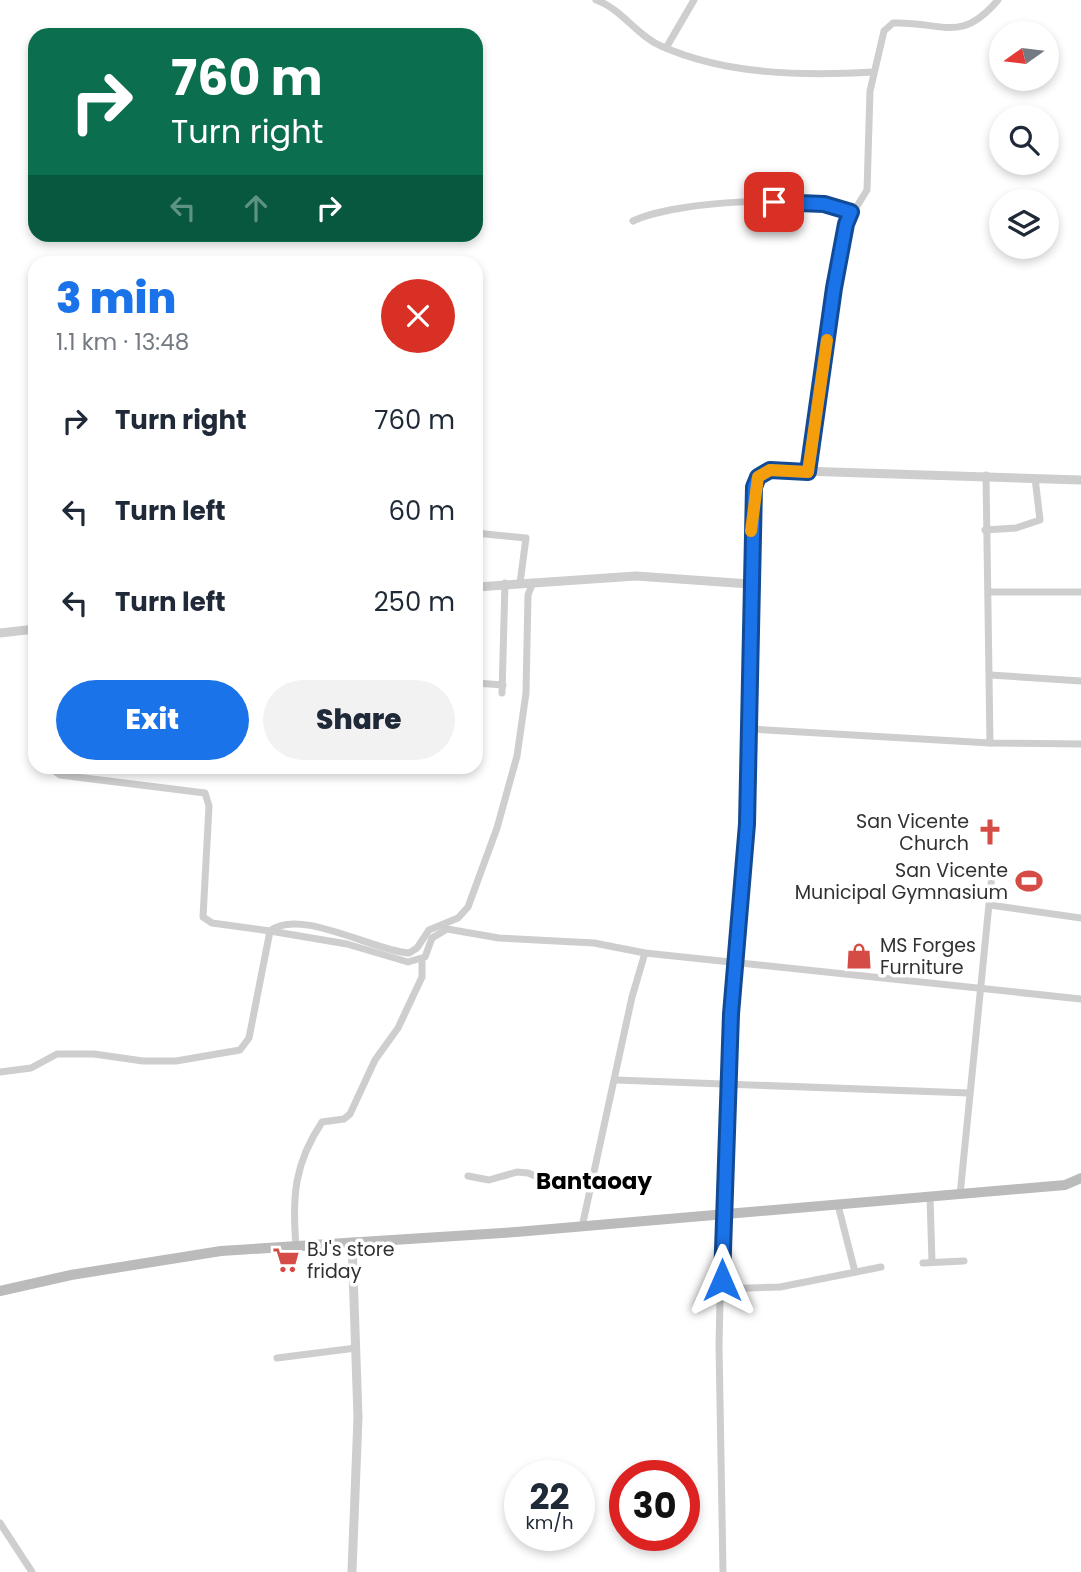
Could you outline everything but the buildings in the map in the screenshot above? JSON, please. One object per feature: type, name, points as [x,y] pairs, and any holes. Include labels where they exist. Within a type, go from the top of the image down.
[{"type":"main road","points":[[0,1291],[144,1262],[220,1251],[582,1227],[930,1198],[1065,1185],[1081,1178]]},
{"type":"street","points":[[596,0],[612,7],[649,39],[666,48],[754,70],[836,74],[873,72]]},
{"type":"street","points":[[666,48],[694,0]]},
{"type":"street","points":[[808,472],[834,288],[846,224],[851,212],[864,200],[867,190],[873,72],[884,32],[888,26],[903,23],[967,27],[980,19],[998,0]]},
{"type":"street","points":[[634,221],[648,215],[701,205],[824,204],[851,212]]},
{"type":"street","points":[[723,1572],[719,1345],[722,1214],[735,963],[747,824],[752,516],[758,477],[770,470],[1081,480]]},
{"type":"street","points":[[986,475],[985,530],[990,592],[990,743]]},
{"type":"street","points":[[985,530],[1016,528],[1040,520],[1035,478]]},
{"type":"street","points":[[483,534],[526,538],[520,583]]},
{"type":"street","points":[[483,586],[646,576],[750,583]]},
{"type":"street","points":[[270,930],[286,923],[318,928],[409,953],[417,948],[429,930],[458,918],[468,907],[497,828],[517,756],[526,693],[528,595],[533,582]]},
{"type":"street","points":[[483,685],[503,689],[505,583]]},
{"type":"street","points":[[990,592],[1081,592]]},
{"type":"street","points":[[0,633],[28,630]]},
{"type":"street","points":[[990,675],[1081,681]]},
{"type":"street","points":[[750,729],[990,743],[1081,744]]},
{"type":"street","points":[[59,774],[205,793],[209,806],[203,917],[212,923],[347,944],[408,962],[422,960]]},
{"type":"street","points":[[960,1195],[993,864]]},
{"type":"street","points":[[990,905],[1081,918]]},
{"type":"street","points":[[296,1246],[293,1215],[298,1169],[322,1122],[344,1119],[351,1114],[380,1050],[398,1028],[422,977],[422,960],[432,938],[447,929],[499,938],[594,943],[645,953],[1081,999]]},
{"type":"street","points":[[0,1072],[31,1068],[57,1054],[94,1054],[143,1061],[176,1061],[240,1050],[249,1038],[270,930]]},
{"type":"street","points":[[582,1227],[632,997],[645,953]]},
{"type":"street","points":[[616,1080],[969,1093]]},
{"type":"street","points":[[468,1176],[489,1180],[517,1172],[528,1173],[555,1184],[590,1188]]},
{"type":"street","points":[[930,1198],[932,1262]]},
{"type":"street","points":[[838,1205],[855,1272]]},
{"type":"street","points":[[352,1242],[358,1417],[352,1572]]},
{"type":"street","points":[[923,1263],[964,1261]]},
{"type":"street","points":[[721,1289],[780,1287],[881,1267]]},
{"type":"street","points":[[277,1358],[356,1348]]},
{"type":"street","points":[[0,1523],[32,1572]]},
{"type":"slow traffic","points":[[751,531],[754,487],[758,477],[770,470],[808,472],[827,340]]},
{"type":"place","name":"San Vicente Church","points":[[990,832]]},
{"type":"place","name":"San Vicente Municipal Gymnasium","points":[[1029,881]]},
{"type":"place","name":"MS Forges Furniture","points":[[859,956]]},
{"type":"place","name":"BJ's store friday","points":[[286,1260]]},
{"type":"district","name":"Bantaoay","points":[[594,1181]]},
{"type":"route","points":[[722,1280],[722,1214],[731,1014],[739,888],[747,824],[754,487],[758,477],[770,470],[808,472],[834,288],[846,224],[851,212],[834,205],[774,202]]}]
